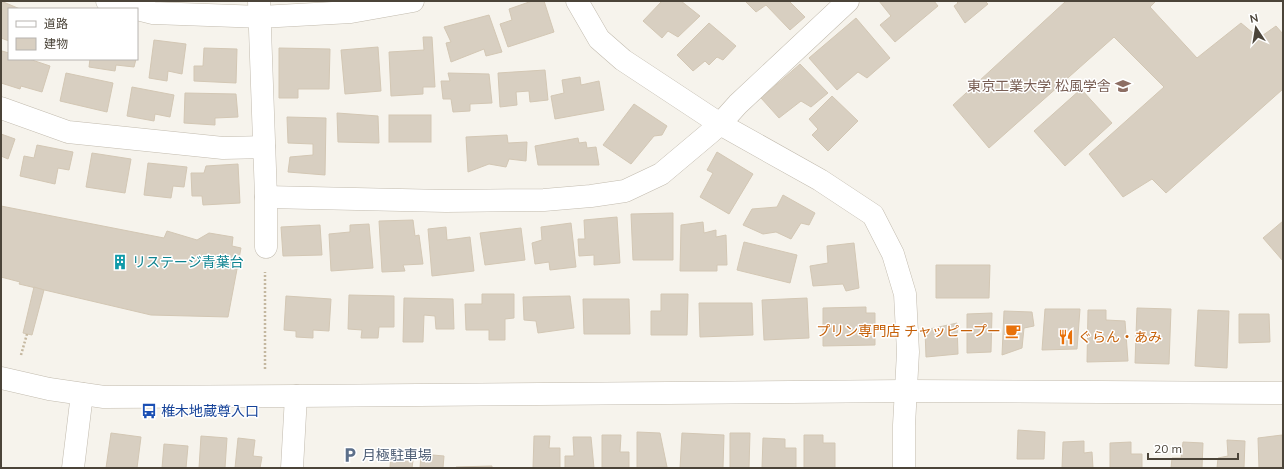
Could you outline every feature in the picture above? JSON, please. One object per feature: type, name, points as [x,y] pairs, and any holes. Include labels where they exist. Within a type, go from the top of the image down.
[{"type":"street","points":[[107,1],[133,8]]},
{"type":"street","points":[[138,9],[153,13],[260,9],[351,12],[414,1]]},
{"type":"street","points":[[577,1],[599,39],[623,60],[720,124],[820,180],[873,215],[893,254],[905,294],[908,352],[904,425],[904,468]]},
{"type":"street","points":[[266,197],[446,201],[544,200],[591,196],[625,191],[661,174],[720,124],[738,104],[848,1]]},
{"type":"street","points":[[260,9],[266,197],[266,248]]},
{"type":"street","points":[[1,108],[68,132],[223,148],[264,147]]},
{"type":"street","points":[[1,378],[50,389],[104,396],[296,396],[906,390],[1283,394]]},
{"type":"street","points":[[73,468],[82,394]]},
{"type":"street","points":[[292,468],[296,396]]},
{"type":"path","points":[[264,374],[266,248]]},
{"type":"path","points":[[19,361],[27,334]]},
{"type":"building","points":[[1,1],[18,8],[8,8],[8,41],[1,38]]},
{"type":"building","points":[[532,1],[544,1],[554,32],[508,47],[500,24],[512,20],[509,9]]},
{"type":"building","points":[[662,1],[681,1],[700,16],[678,37],[668,31],[662,38],[643,21]]},
{"type":"building","points":[[745,1],[789,1],[805,17],[790,30],[766,5],[756,12]]},
{"type":"building","points":[[879,1],[934,1],[938,6],[895,42],[880,25],[891,16]]},
{"type":"building","points":[[956,1],[985,1],[988,4],[965,23],[954,6],[958,3]]},
{"type":"building","points":[[1066,1],[1156,1],[1150,7],[1197,58],[1241,23],[1259,38],[1276,26],[1283,34],[1283,89],[1166,193],[1152,179],[1123,197],[1089,154],[1164,87],[1114,37],[989,148],[953,105]]},
{"type":"building","points":[[489,15],[502,52],[486,56],[484,49],[451,62],[446,43],[451,42],[444,27]]},
{"type":"building","points":[[856,18],[890,58],[867,78],[858,72],[837,90],[809,58]]},
{"type":"building","points":[[709,23],[736,46],[723,60],[717,57],[709,65],[705,61],[693,71],[677,55]]},
{"type":"building","points":[[423,37],[432,37],[435,87],[423,87],[423,94],[391,96],[389,52],[424,50]]},
{"type":"building","points":[[154,40],[186,44],[182,74],[168,71],[167,81],[149,78]]},
{"type":"building","points":[[378,47],[381,91],[345,94],[341,50]]},
{"type":"building","points":[[204,48],[237,49],[236,83],[194,81],[194,66],[203,66]]},
{"type":"building","points":[[279,48],[330,49],[329,89],[298,89],[298,98],[279,98]]},
{"type":"building","points":[[2,51],[8,53],[8,60],[32,60],[50,66],[42,92],[21,86],[20,89],[1,83]]},
{"type":"building","points":[[90,60],[136,60],[134,67],[116,65],[115,71],[89,67]]},
{"type":"building","points":[[800,64],[828,93],[811,107],[801,101],[779,118],[761,98]]},
{"type":"building","points":[[545,70],[548,100],[530,102],[529,91],[516,92],[517,105],[500,107],[498,73]]},
{"type":"building","points":[[66,73],[113,83],[107,112],[60,101]]},
{"type":"building","points":[[448,73],[489,74],[492,103],[470,104],[470,111],[453,112],[451,99],[443,99],[441,81],[450,81]]},
{"type":"building","points":[[580,77],[581,85],[599,81],[604,110],[555,119],[551,96],[564,93],[562,80]]},
{"type":"building","points":[[132,87],[174,95],[170,117],[155,114],[154,121],[127,116]]},
{"type":"building","points":[[1081,89],[1112,123],[1065,166],[1034,131]]},
{"type":"building","points":[[185,93],[236,94],[238,117],[215,118],[215,125],[184,123]]},
{"type":"building","points":[[832,96],[858,121],[828,151],[812,135],[818,129],[809,119]]},
{"type":"building","points":[[634,104],[667,126],[662,135],[654,136],[631,164],[603,145]]},
{"type":"building","points":[[337,113],[378,116],[379,143],[338,142]]},
{"type":"building","points":[[389,115],[431,115],[431,142],[389,142]]},
{"type":"building","points":[[287,117],[326,118],[325,175],[288,172],[290,157],[313,155],[313,144],[288,143]]},
{"type":"building","points":[[1,134],[15,139],[8,159],[1,156]]},
{"type":"building","points":[[507,135],[508,143],[527,142],[526,161],[509,159],[506,167],[489,164],[468,172],[466,137]]},
{"type":"building","points":[[578,138],[579,143],[586,142],[587,148],[596,147],[599,165],[538,165],[535,146]]},
{"type":"building","points":[[37,145],[73,152],[69,170],[58,168],[55,184],[20,176],[24,156],[34,158]]},
{"type":"building","points":[[717,152],[753,174],[729,214],[700,197],[713,173],[707,170]]},
{"type":"building","points":[[92,153],[131,159],[125,193],[86,187]]},
{"type":"building","points":[[148,163],[187,167],[184,187],[173,186],[171,198],[144,195]]},
{"type":"building","points":[[238,164],[240,203],[203,205],[202,196],[192,196],[191,173],[204,173],[206,166]]},
{"type":"building","points":[[783,195],[815,213],[809,225],[801,223],[791,239],[776,232],[763,234],[743,225],[752,209],[777,207]]},
{"type":"building","name":"リステージ青葉台","points":[[1,206],[164,238],[167,231],[197,240],[209,233],[233,237],[232,246],[241,248],[228,317],[151,315],[19,284],[20,282],[1,277]]},
{"type":"building","points":[[673,213],[673,260],[633,260],[631,214]]},
{"type":"building","points":[[617,217],[620,263],[594,265],[594,255],[579,256],[578,239],[585,239],[584,220]]},
{"type":"building","points":[[413,220],[415,236],[419,235],[423,264],[403,265],[405,271],[382,272],[379,221]]},
{"type":"building","points":[[1283,221],[1283,261],[1263,238]]},
{"type":"building","points":[[703,222],[704,233],[716,230],[716,237],[726,235],[727,265],[717,265],[717,271],[680,271],[681,225]]},
{"type":"building","points":[[571,223],[576,267],[550,270],[549,262],[535,264],[532,243],[542,240],[541,227]]},
{"type":"building","points":[[369,224],[373,268],[331,271],[329,234],[350,232],[350,225]]},
{"type":"building","points":[[320,225],[322,255],[283,256],[281,227]]},
{"type":"building","points":[[446,227],[447,240],[470,237],[474,271],[432,276],[428,229]]},
{"type":"building","points":[[521,228],[525,260],[485,265],[480,233]]},
{"type":"building","points":[[744,242],[797,255],[790,283],[737,270]]},
{"type":"building","points":[[854,243],[859,288],[846,291],[843,284],[813,286],[810,266],[828,263],[827,246]]},
{"type":"building","points":[[936,265],[990,265],[989,298],[936,298]]},
{"type":"building","points":[[34,287],[44,290],[32,335],[23,333]]},
{"type":"building","points":[[482,294],[514,294],[514,318],[505,319],[505,340],[489,340],[489,330],[466,330],[465,304],[482,304]]},
{"type":"building","points":[[661,294],[688,294],[687,335],[651,335],[651,311],[661,311]]},
{"type":"building","points":[[349,295],[394,296],[394,327],[379,327],[378,338],[361,338],[362,330],[348,329]]},
{"type":"building","points":[[286,296],[331,299],[329,331],[313,330],[313,338],[296,337],[296,331],[284,330]]},
{"type":"building","points":[[570,296],[574,328],[538,333],[536,321],[524,320],[523,297]]},
{"type":"building","points":[[404,298],[453,299],[454,329],[436,329],[435,316],[424,315],[423,342],[403,342]]},
{"type":"building","points":[[807,298],[809,338],[764,340],[762,300]]},
{"type":"building","points":[[583,299],[629,299],[630,334],[584,334]]},
{"type":"building","points":[[699,303],[752,303],[753,335],[700,337]]},
{"type":"building","points":[[866,307],[866,313],[875,313],[875,345],[823,346],[823,308]]},
{"type":"building","points":[[1137,308],[1171,309],[1169,364],[1135,363]]},
{"type":"building","points":[[1045,309],[1080,309],[1077,349],[1042,350]]},
{"type":"building","points":[[1088,310],[1106,310],[1106,320],[1125,321],[1128,361],[1087,362]]},
{"type":"building","points":[[1198,310],[1229,311],[1227,368],[1195,366]]},
{"type":"building","points":[[1004,311],[1032,312],[1034,326],[1024,328],[1022,348],[1002,355]]},
{"type":"building","points":[[992,313],[991,352],[967,353],[967,314]]},
{"type":"building","points":[[1239,314],[1269,314],[1270,342],[1239,343]]},
{"type":"building","points":[[957,323],[958,354],[926,357],[925,330]]},
{"type":"building","points":[[1018,430],[1045,432],[1044,459],[1017,459]]},
{"type":"building","points":[[637,432],[660,433],[667,467],[637,468]]},
{"type":"building","points":[[111,433],[141,437],[137,468],[106,468]]},
{"type":"building","points":[[682,433],[724,435],[723,468],[680,468]]},
{"type":"building","points":[[730,433],[750,433],[749,468],[730,468]]},
{"type":"building","points":[[602,435],[621,435],[620,452],[629,452],[629,468],[602,468]]},
{"type":"building","points":[[804,435],[823,435],[823,443],[835,443],[835,468],[804,468]]},
{"type":"building","points":[[1282,435],[1283,468],[1259,468],[1258,438]]},
{"type":"building","points":[[201,436],[227,438],[225,468],[199,468]]},
{"type":"building","points":[[534,436],[550,436],[549,448],[560,448],[560,468],[533,468]]},
{"type":"building","points":[[573,437],[591,437],[594,468],[565,468],[565,456],[574,456]]},
{"type":"building","points":[[238,438],[255,440],[253,456],[262,457],[260,468],[235,468]]},
{"type":"building","points":[[763,438],[785,439],[785,448],[796,448],[796,468],[762,468]]},
{"type":"building","points":[[1227,440],[1245,441],[1244,468],[1217,468],[1218,458],[1228,456]]},
{"type":"building","points":[[1084,441],[1084,453],[1092,452],[1093,468],[1062,468],[1063,442]]},
{"type":"building","points":[[1131,442],[1131,454],[1142,454],[1142,468],[1110,468],[1110,443]]},
{"type":"building","points":[[1183,442],[1203,443],[1202,468],[1171,468],[1172,458],[1181,458]]},
{"type":"building","points":[[164,444],[188,446],[186,468],[162,468]]},
{"type":"building","points":[[391,451],[414,453],[412,468],[390,468]]},
{"type":"building","points":[[421,454],[444,456],[443,468],[420,468]]},
{"type":"building","points":[[492,466],[492,468],[456,468],[456,467]]},
{"type":"place","name":"東京工業大学 松風学舎","points":[[1123,86]]},
{"type":"place","name":"リステージ青葉台","points":[[120,262]]},
{"type":"place","name":"プリン専門店 チャッピープー","points":[[1013,331]]},
{"type":"place","name":"ぐらん・あみ","points":[[1066,337]]},
{"type":"place","name":"椎木地蔵尊入口","points":[[149,411]]},
{"type":"place","name":"月極駐車場","points":[[350,455]]}]
